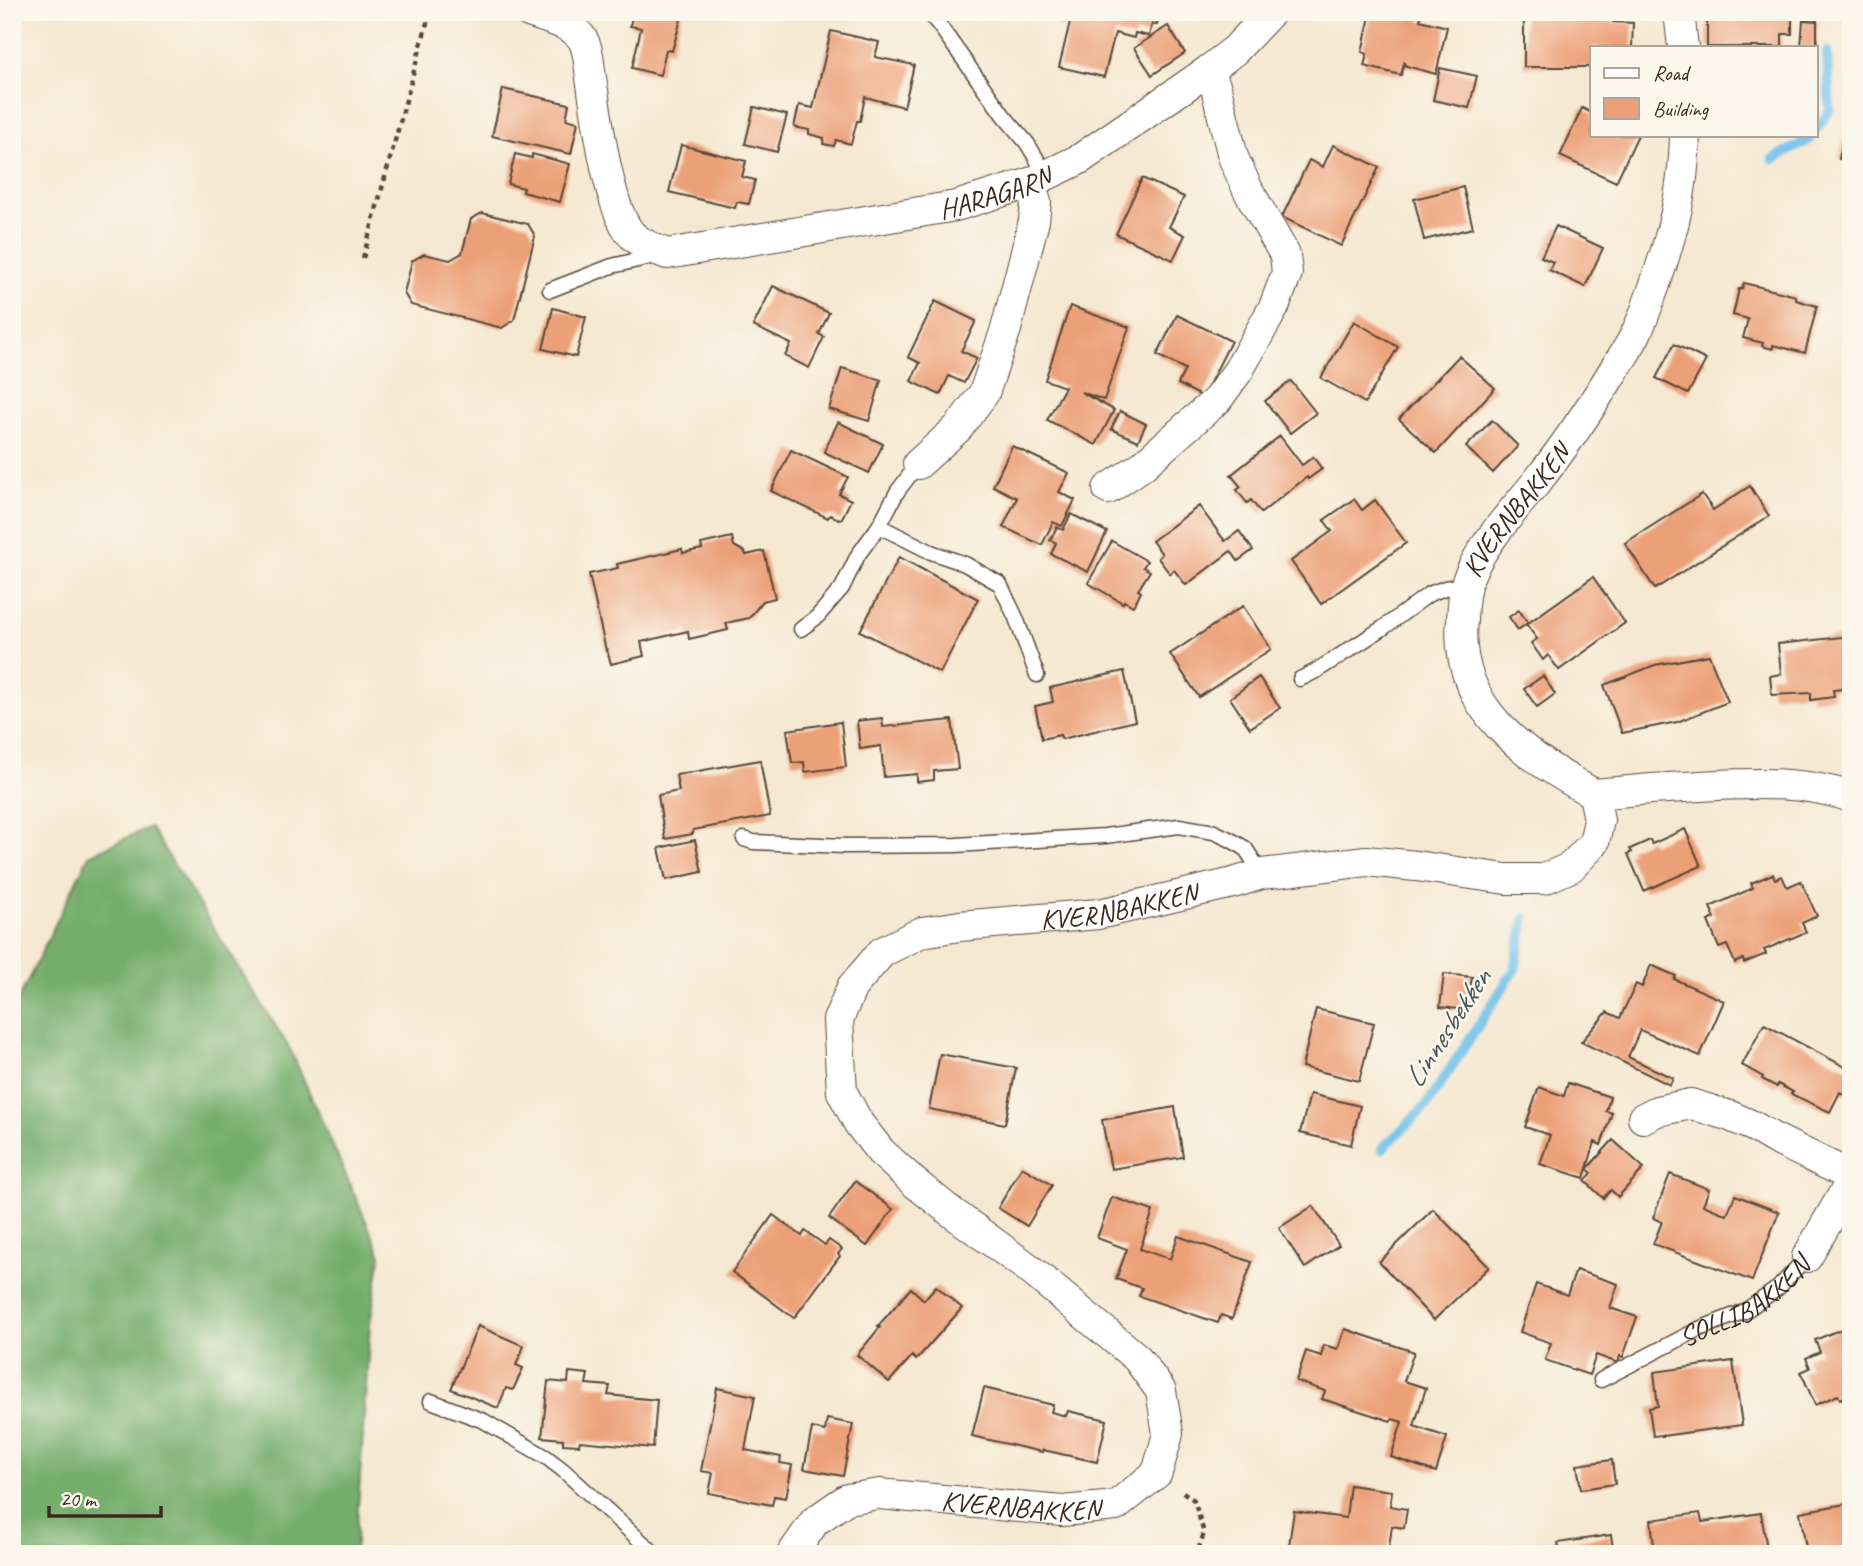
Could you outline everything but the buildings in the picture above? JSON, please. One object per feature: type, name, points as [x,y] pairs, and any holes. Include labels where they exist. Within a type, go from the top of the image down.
[{"type":"street","points":[[528,12],[570,27],[583,39],[615,204],[632,235],[645,245],[667,254]]},
{"type":"street","name":"HARAGARN","points":[[667,254],[956,206],[1039,179],[1080,159],[1209,70],[1235,50],[1271,12]]},
{"type":"street","points":[[1679,12],[1683,46]]},
{"type":"street","points":[[1108,489],[1142,466],[1217,400],[1238,371],[1274,307],[1287,273],[1284,255],[1233,157],[1209,70]]},
{"type":"street","name":"KVERNBAKKEN","points":[[792,1554],[814,1521],[847,1499],[879,1494],[1062,1511],[1116,1506],[1157,1473],[1168,1434],[1161,1391],[1137,1358],[1027,1267],[933,1197],[881,1152],[859,1124],[842,1092],[838,1020],[852,987],[882,952],[922,932],[960,926],[1099,914],[1262,874],[1366,861],[1506,880],[1544,879],[1571,867],[1594,843],[1599,820],[1594,794],[1549,769],[1498,726],[1477,699],[1466,668],[1460,637],[1465,585],[1493,537],[1597,398],[1638,330],[1667,251],[1677,214],[1684,167],[1685,136]]},
{"type":"street","points":[[918,464],[958,428],[984,393],[1006,329],[1034,220],[1039,179]]},
{"type":"street","points":[[1594,794],[1764,783],[1805,787],[1851,797]]},
{"type":"street","points":[[1643,1118],[1657,1111],[1691,1104],[1730,1116],[1851,1176]]},
{"type":"street","name":"SOLLIBAKKEN","points":[[1807,1257],[1851,1181]]},
{"type":"lane","points":[[928,12],[1027,143],[1039,179]]},
{"type":"lane","points":[[550,290],[612,266],[667,254]]},
{"type":"lane","points":[[801,629],[817,617],[842,589],[858,555],[880,526],[897,492],[918,464]]},
{"type":"lane","points":[[880,526],[931,552],[965,564],[1000,584],[1037,675]]},
{"type":"lane","points":[[1300,679],[1383,628],[1429,594],[1465,585]]},
{"type":"lane","points":[[744,839],[752,842],[844,846],[956,845],[1105,836],[1179,826],[1205,830],[1245,848],[1262,874]]},
{"type":"lane","name":"SOLLIBAKKEN","points":[[1601,1380],[1699,1329],[1745,1311],[1778,1288],[1807,1257]]},
{"type":"lane","points":[[431,1401],[484,1421],[547,1457],[655,1554]]},
{"type":"path","points":[[363,258],[430,12]]},
{"type":"path","points":[[1157,1473],[1194,1500],[1204,1533],[1197,1554]]},
{"type":"green space","points":[[150,827],[290,1049],[381,1255],[370,1324],[355,1554],[12,1554],[12,1013],[89,855]]},
{"type":"waterway","name":"Linnesbekken","points":[[1818,127],[1830,110],[1827,52]]},
{"type":"waterway","name":"Linnesbekken","points":[[1773,159],[1809,140],[1811,136]]},
{"type":"waterway","name":"Linnesbekken","points":[[1382,1149],[1426,1106],[1515,969],[1525,918]]}]
